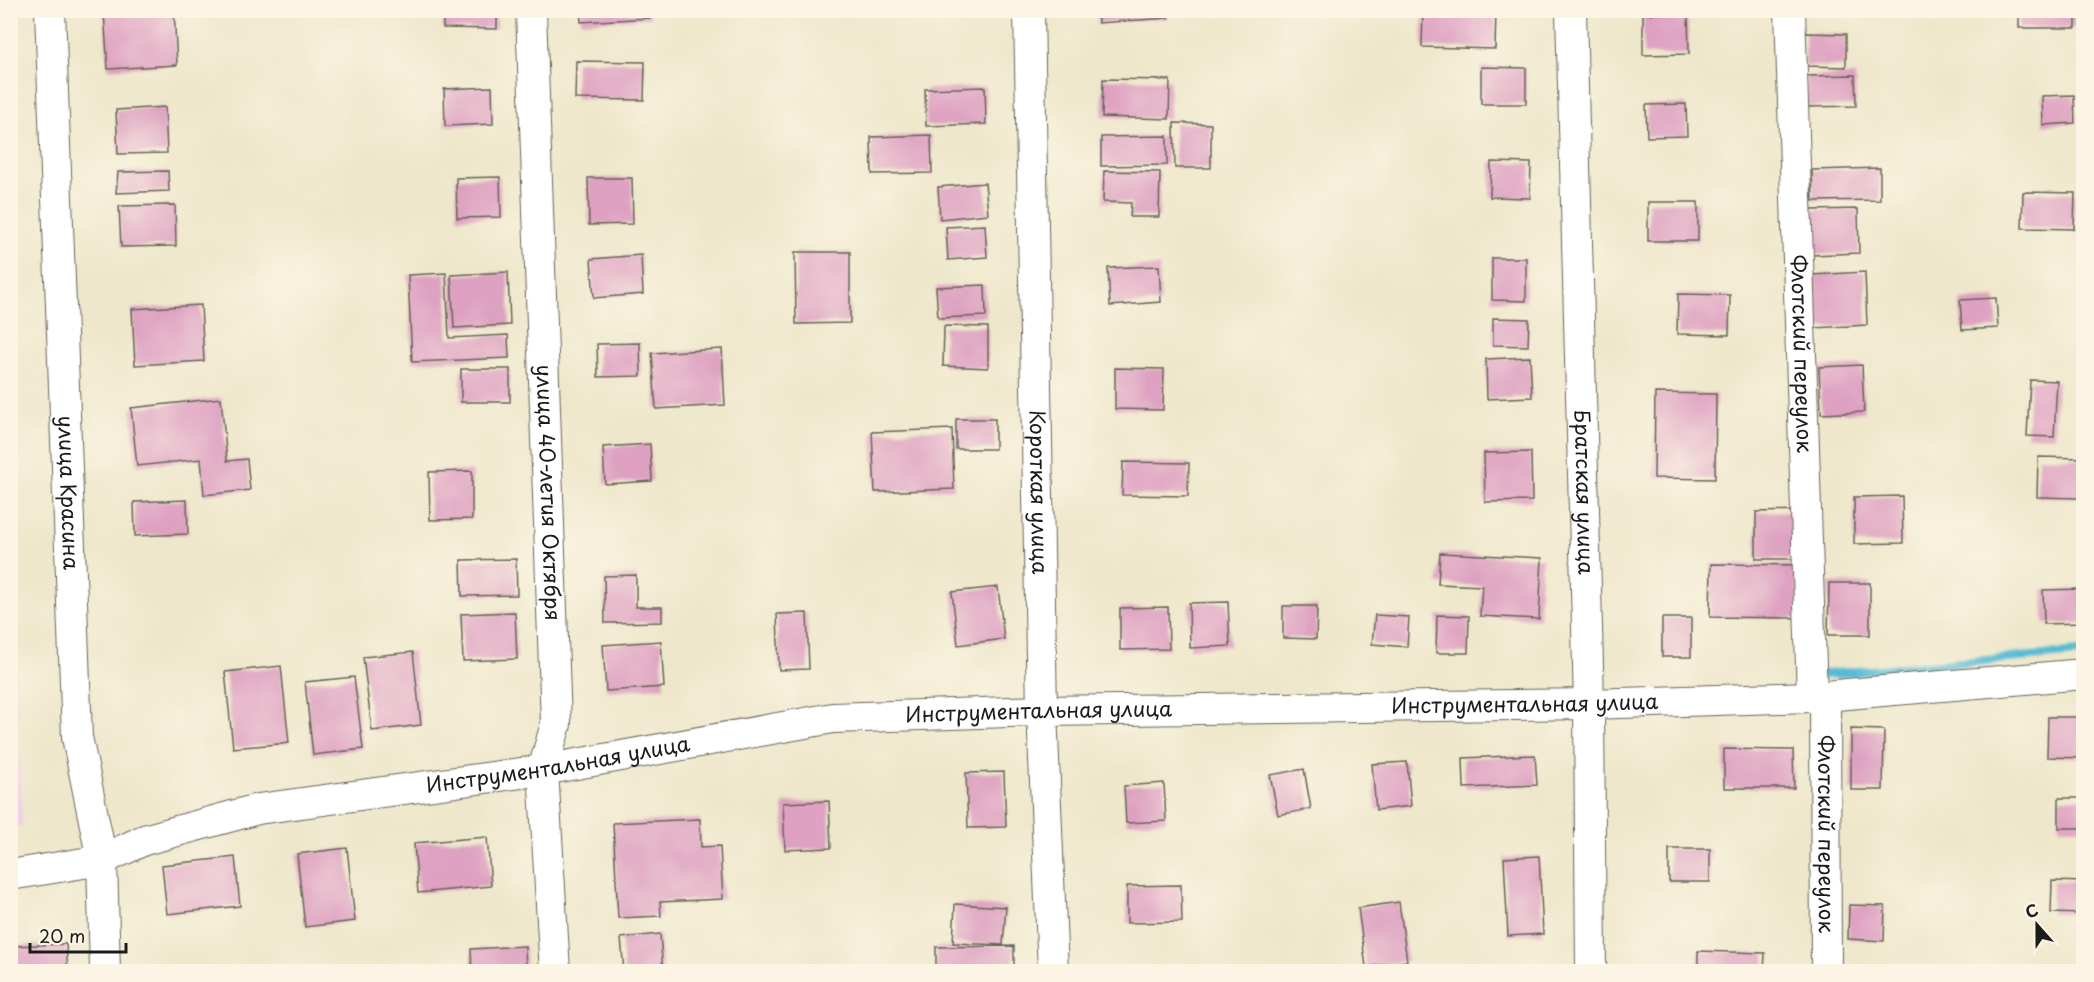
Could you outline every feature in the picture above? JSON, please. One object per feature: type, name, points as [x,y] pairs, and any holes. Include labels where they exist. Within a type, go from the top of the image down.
[{"type":"street","name":"улица Красина","points":[[50,10],[77,737],[102,860],[105,972]]},
{"type":"street","name":"улица 40-летия Октября","points":[[531,10],[556,724],[543,770],[555,972]]},
{"type":"street","name":"Короткая улица","points":[[1029,10],[1042,711],[1053,972]]},
{"type":"street","name":"Братская улица","points":[[1571,10],[1589,704],[1591,972]]},
{"type":"street","name":"Флотский переулок","points":[[1790,10],[1819,697],[1826,972]]},
{"type":"street","name":"Инструментальная улица","points":[[10,875],[102,860],[144,840],[258,809],[543,770],[833,718],[1042,711],[1589,704],[1819,697],[2084,674]]},
{"type":"shaded area","points":[[10,579],[23,826],[11,827],[10,827]]},
{"type":"building","points":[[174,10],[177,65],[108,69],[104,13]]},
{"type":"building","points":[[443,10],[497,10],[497,29],[443,28]]},
{"type":"building","points":[[580,10],[650,10],[650,18],[581,22]]},
{"type":"building","points":[[1097,10],[1168,10],[1168,18],[1098,23]]},
{"type":"building","points":[[1423,10],[1496,10],[1495,49],[1422,47]]},
{"type":"building","points":[[2019,10],[2076,10],[2076,28],[2019,28]]},
{"type":"building","points":[[1688,13],[1689,54],[1643,55],[1643,14]]},
{"type":"building","points":[[1805,33],[1846,34],[1846,67],[1805,66]]},
{"type":"building","points":[[576,61],[645,62],[644,100],[575,99]]},
{"type":"building","points":[[1481,67],[1526,68],[1526,104],[1481,104]]},
{"type":"building","points":[[1855,75],[1856,106],[1807,107],[1806,76]]},
{"type":"building","points":[[1103,79],[1170,80],[1169,119],[1102,117]]},
{"type":"building","points":[[492,87],[493,124],[445,126],[444,89]]},
{"type":"building","points":[[985,87],[986,124],[926,126],[925,89]]},
{"type":"building","points":[[2074,95],[2075,123],[2043,125],[2042,96]]},
{"type":"building","points":[[1686,104],[1687,136],[1647,137],[1646,105]]},
{"type":"building","points":[[165,107],[167,153],[118,154],[116,110]]},
{"type":"building","points":[[1174,123],[1211,124],[1211,168],[1175,168]]},
{"type":"building","points":[[931,135],[932,173],[872,174],[871,137]]},
{"type":"building","points":[[1167,136],[1167,165],[1101,166],[1101,137]]},
{"type":"building","points":[[1491,162],[1531,163],[1530,198],[1490,197]]},
{"type":"building","points":[[1880,168],[1880,200],[1813,201],[1812,170]]},
{"type":"building","points":[[168,171],[169,191],[116,193],[118,172]]},
{"type":"building","points":[[1104,171],[1160,172],[1159,217],[1130,217],[1131,203],[1103,202]]},
{"type":"building","points":[[500,177],[501,217],[457,218],[456,178]]},
{"type":"building","points":[[588,178],[632,178],[633,224],[589,225]]},
{"type":"building","points":[[985,183],[988,214],[940,219],[938,187]]},
{"type":"building","points":[[2023,192],[2075,193],[2074,229],[2022,228]]},
{"type":"building","points":[[1648,202],[1698,202],[1698,241],[1648,241]]},
{"type":"building","points":[[175,205],[176,246],[121,247],[119,206]]},
{"type":"building","points":[[1858,209],[1859,253],[1812,255],[1811,210]]},
{"type":"building","points":[[985,225],[987,257],[948,260],[946,227]]},
{"type":"building","points":[[795,252],[850,252],[850,323],[796,324]]},
{"type":"building","points":[[641,255],[643,294],[594,298],[591,259]]},
{"type":"building","points":[[1492,258],[1526,258],[1526,301],[1492,300]]},
{"type":"building","points":[[1159,266],[1161,302],[1110,306],[1108,268]]},
{"type":"building","points":[[508,272],[510,325],[454,328],[451,275]]},
{"type":"building","points":[[1865,272],[1867,325],[1814,328],[1812,275]]},
{"type":"building","points":[[446,273],[449,338],[508,335],[509,358],[412,362],[408,275]]},
{"type":"building","points":[[985,285],[986,316],[938,318],[936,287]]},
{"type":"building","points":[[1678,294],[1730,295],[1729,335],[1677,334]]},
{"type":"building","points":[[1996,298],[1998,328],[1962,330],[1960,300]]},
{"type":"building","points":[[201,305],[204,361],[135,365],[132,309]]},
{"type":"building","points":[[1493,318],[1529,319],[1528,346],[1493,345]]},
{"type":"building","points":[[944,326],[988,327],[988,368],[943,366]]},
{"type":"building","points":[[640,343],[641,376],[598,377],[597,344]]},
{"type":"building","points":[[722,349],[725,405],[656,409],[652,353]]},
{"type":"building","points":[[1530,357],[1532,397],[1487,399],[1486,359]]},
{"type":"building","points":[[1862,365],[1864,412],[1821,414],[1819,367]]},
{"type":"building","points":[[1115,368],[1164,369],[1163,410],[1115,409]]},
{"type":"building","points":[[461,369],[510,369],[510,402],[461,402]]},
{"type":"building","points":[[2030,380],[2057,381],[2054,437],[2027,436]]},
{"type":"building","points":[[1655,393],[1716,394],[1715,479],[1654,478]]},
{"type":"building","points":[[221,398],[227,461],[247,459],[250,490],[204,495],[201,459],[137,466],[131,408]]},
{"type":"building","points":[[956,419],[995,419],[995,449],[956,449]]},
{"type":"building","points":[[952,429],[954,489],[875,492],[872,432]]},
{"type":"building","points":[[650,444],[652,481],[605,484],[603,447]]},
{"type":"building","points":[[1531,452],[1532,501],[1485,502],[1484,453]]},
{"type":"building","points":[[2038,457],[2082,458],[2081,498],[2037,497]]},
{"type":"building","points":[[1123,462],[1189,463],[1188,496],[1122,495]]},
{"type":"building","points":[[472,471],[472,519],[430,520],[429,472]]},
{"type":"building","points":[[1902,496],[1903,543],[1854,544],[1854,497]]},
{"type":"building","points":[[187,500],[188,534],[135,536],[134,502]]},
{"type":"building","points":[[1804,511],[1805,559],[1756,559],[1756,512]]},
{"type":"building","points":[[1440,553],[1542,558],[1539,619],[1480,616],[1482,586],[1438,584]]},
{"type":"building","points":[[516,559],[517,595],[462,596],[461,560]]},
{"type":"building","points":[[1711,564],[1798,565],[1798,618],[1710,617]]},
{"type":"building","points":[[636,575],[636,607],[662,607],[662,622],[605,623],[604,576]]},
{"type":"building","points":[[1829,583],[1870,583],[1870,635],[1828,635]]},
{"type":"building","points":[[998,587],[1004,639],[958,645],[952,592]]},
{"type":"building","points":[[2084,589],[2084,623],[2044,624],[2043,590]]},
{"type":"building","points":[[1228,602],[1230,646],[1190,648],[1189,603]]},
{"type":"building","points":[[1283,606],[1317,606],[1316,639],[1283,638]]},
{"type":"building","points":[[1168,607],[1169,649],[1120,650],[1120,608]]},
{"type":"building","points":[[515,612],[517,659],[463,661],[461,614]]},
{"type":"building","points":[[807,613],[809,669],[779,670],[777,614]]},
{"type":"building","points":[[1375,615],[1409,617],[1407,647],[1372,644]]},
{"type":"building","points":[[1437,615],[1469,616],[1468,653],[1436,653]]},
{"type":"building","points":[[1662,618],[1691,618],[1691,657],[1662,657]]},
{"type":"building","points":[[661,641],[664,687],[606,691],[603,645]]},
{"type":"building","points":[[413,652],[421,725],[372,731],[363,657]]},
{"type":"building","points":[[281,666],[289,743],[233,748],[225,672]]},
{"type":"building","points":[[354,677],[363,749],[313,755],[305,682]]},
{"type":"building","points":[[2048,717],[2084,717],[2084,758],[2047,757]]},
{"type":"building","points":[[1851,729],[1884,730],[1883,790],[1851,790]]},
{"type":"building","points":[[1724,749],[1793,750],[1794,788],[1724,788]]},
{"type":"building","points":[[1535,755],[1537,785],[1464,788],[1463,758]]},
{"type":"building","points":[[1407,762],[1411,806],[1376,810],[1372,764]]},
{"type":"building","points":[[1304,769],[1311,809],[1278,815],[1270,775]]},
{"type":"building","points":[[1004,772],[1006,827],[968,828],[966,773]]},
{"type":"building","points":[[1164,783],[1166,821],[1126,823],[1124,786]]},
{"type":"building","points":[[2059,798],[2084,798],[2084,828],[2059,828]]},
{"type":"building","points":[[829,801],[831,848],[785,850],[783,803]]},
{"type":"building","points":[[700,819],[701,847],[720,846],[723,899],[660,902],[661,916],[618,918],[613,823]]},
{"type":"building","points":[[487,837],[491,886],[418,893],[414,843]]},
{"type":"building","points":[[347,848],[355,921],[305,927],[297,854]]},
{"type":"building","points":[[1669,849],[1710,849],[1710,882],[1669,882]]},
{"type":"building","points":[[1539,856],[1543,934],[1508,936],[1504,858]]},
{"type":"building","points":[[235,857],[240,906],[167,914],[162,865]]},
{"type":"building","points":[[2052,881],[2084,882],[2084,914],[2051,913]]},
{"type":"building","points":[[1181,885],[1182,922],[1127,923],[1127,886]]},
{"type":"building","points":[[1399,902],[1407,961],[1366,967],[1358,908]]},
{"type":"building","points":[[955,904],[1006,907],[1003,945],[953,943]]},
{"type":"building","points":[[1849,905],[1885,906],[1884,941],[1848,939]]},
{"type":"building","points":[[660,934],[663,972],[624,972],[621,938]]},
{"type":"building","points":[[66,944],[68,972],[10,972],[10,946]]},
{"type":"building","points":[[525,946],[526,972],[472,972],[471,949]]},
{"type":"building","points":[[1014,946],[1014,972],[936,972],[936,947]]},
{"type":"building","points":[[1698,951],[1765,953],[1764,972],[1698,972]]},
{"type":"waterway","points":[[1818,675],[2084,652]]}]
